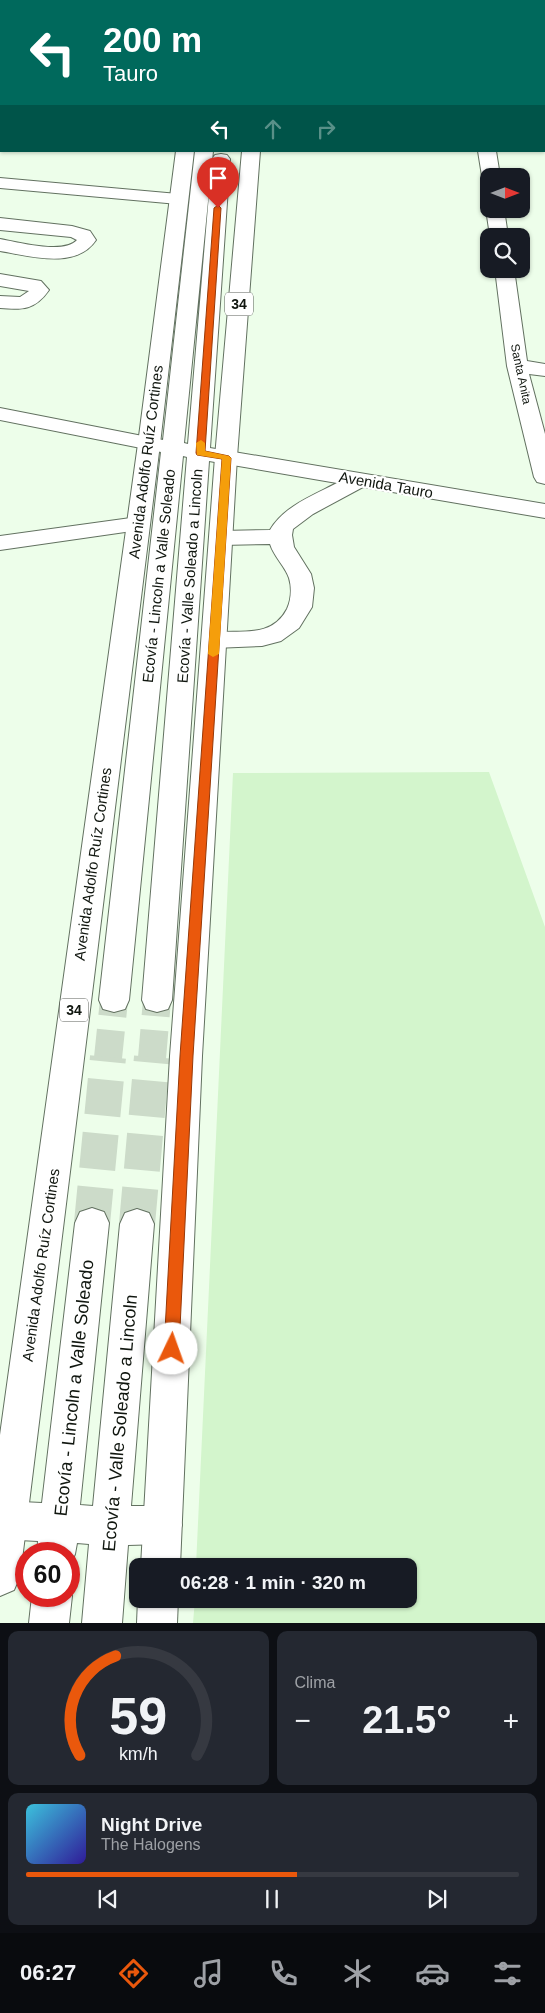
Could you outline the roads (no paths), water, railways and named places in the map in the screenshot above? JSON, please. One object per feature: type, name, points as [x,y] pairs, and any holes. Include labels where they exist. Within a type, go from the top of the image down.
[{"type":"main road","name":"Avenida Adolfo Ruíz Cortines","points":[[0,1576],[3,1520],[138,524],[161,446],[178,198],[185,152]]},
{"type":"main road","name":"Ecovía - Lincoln a Valle Soleado","points":[[114,1000],[161,446],[204,152]]},
{"type":"main road","name":"Ecovía - Valle Soleado a Lincoln","points":[[157,1000],[213,455],[222,152]]},
{"type":"main road","name":"34","points":[[161,1558],[186,1056],[221,538],[213,455],[251,152]]},
{"type":"main road","points":[[487,152],[490,168]]},
{"type":"main road","points":[[0,183],[178,198]]},
{"type":"main road","points":[[0,224],[72,232],[83,235],[87,240],[78,250],[64,253],[0,245]]},
{"type":"main road","name":"Santa Anita","points":[[505,278],[517,366],[545,477]]},
{"type":"main road","points":[[0,280],[34,285],[39,290],[27,303],[0,302]]},
{"type":"main road","points":[[517,366],[545,370]]},
{"type":"main road","name":"Avenida Tauro","points":[[0,414],[161,446],[545,511]]},
{"type":"main road","points":[[214,640],[262,639],[287,629],[301,606],[302,586],[300,575],[281,546],[280,537],[282,529],[288,520],[359,480]]},
{"type":"main road","points":[[0,543],[138,524]]},
{"type":"main road","points":[[221,538],[280,537]]},
{"type":"main road","name":"Ecovía - Lincoln a Valle Soleado","points":[[58,1538],[92,1223]]},
{"type":"main road","name":"Ecovía - Valle Soleado a Lincoln","points":[[102,1623],[138,1224]]},
{"type":"main road","points":[[3,1520],[58,1538],[110,1526],[163,1525]]},
{"type":"main road","points":[[49,1623],[51,1607]]},
{"type":"main road","points":[[156,1623],[157,1608]]},
{"type":"tunnel","points":[[108,1058],[114,1000]]},
{"type":"tunnel","points":[[152,1058],[157,1000]]},
{"type":"tunnel","points":[[92,1223],[108,1057]]},
{"type":"tunnel","points":[[137,1224],[152,1057]]}]
